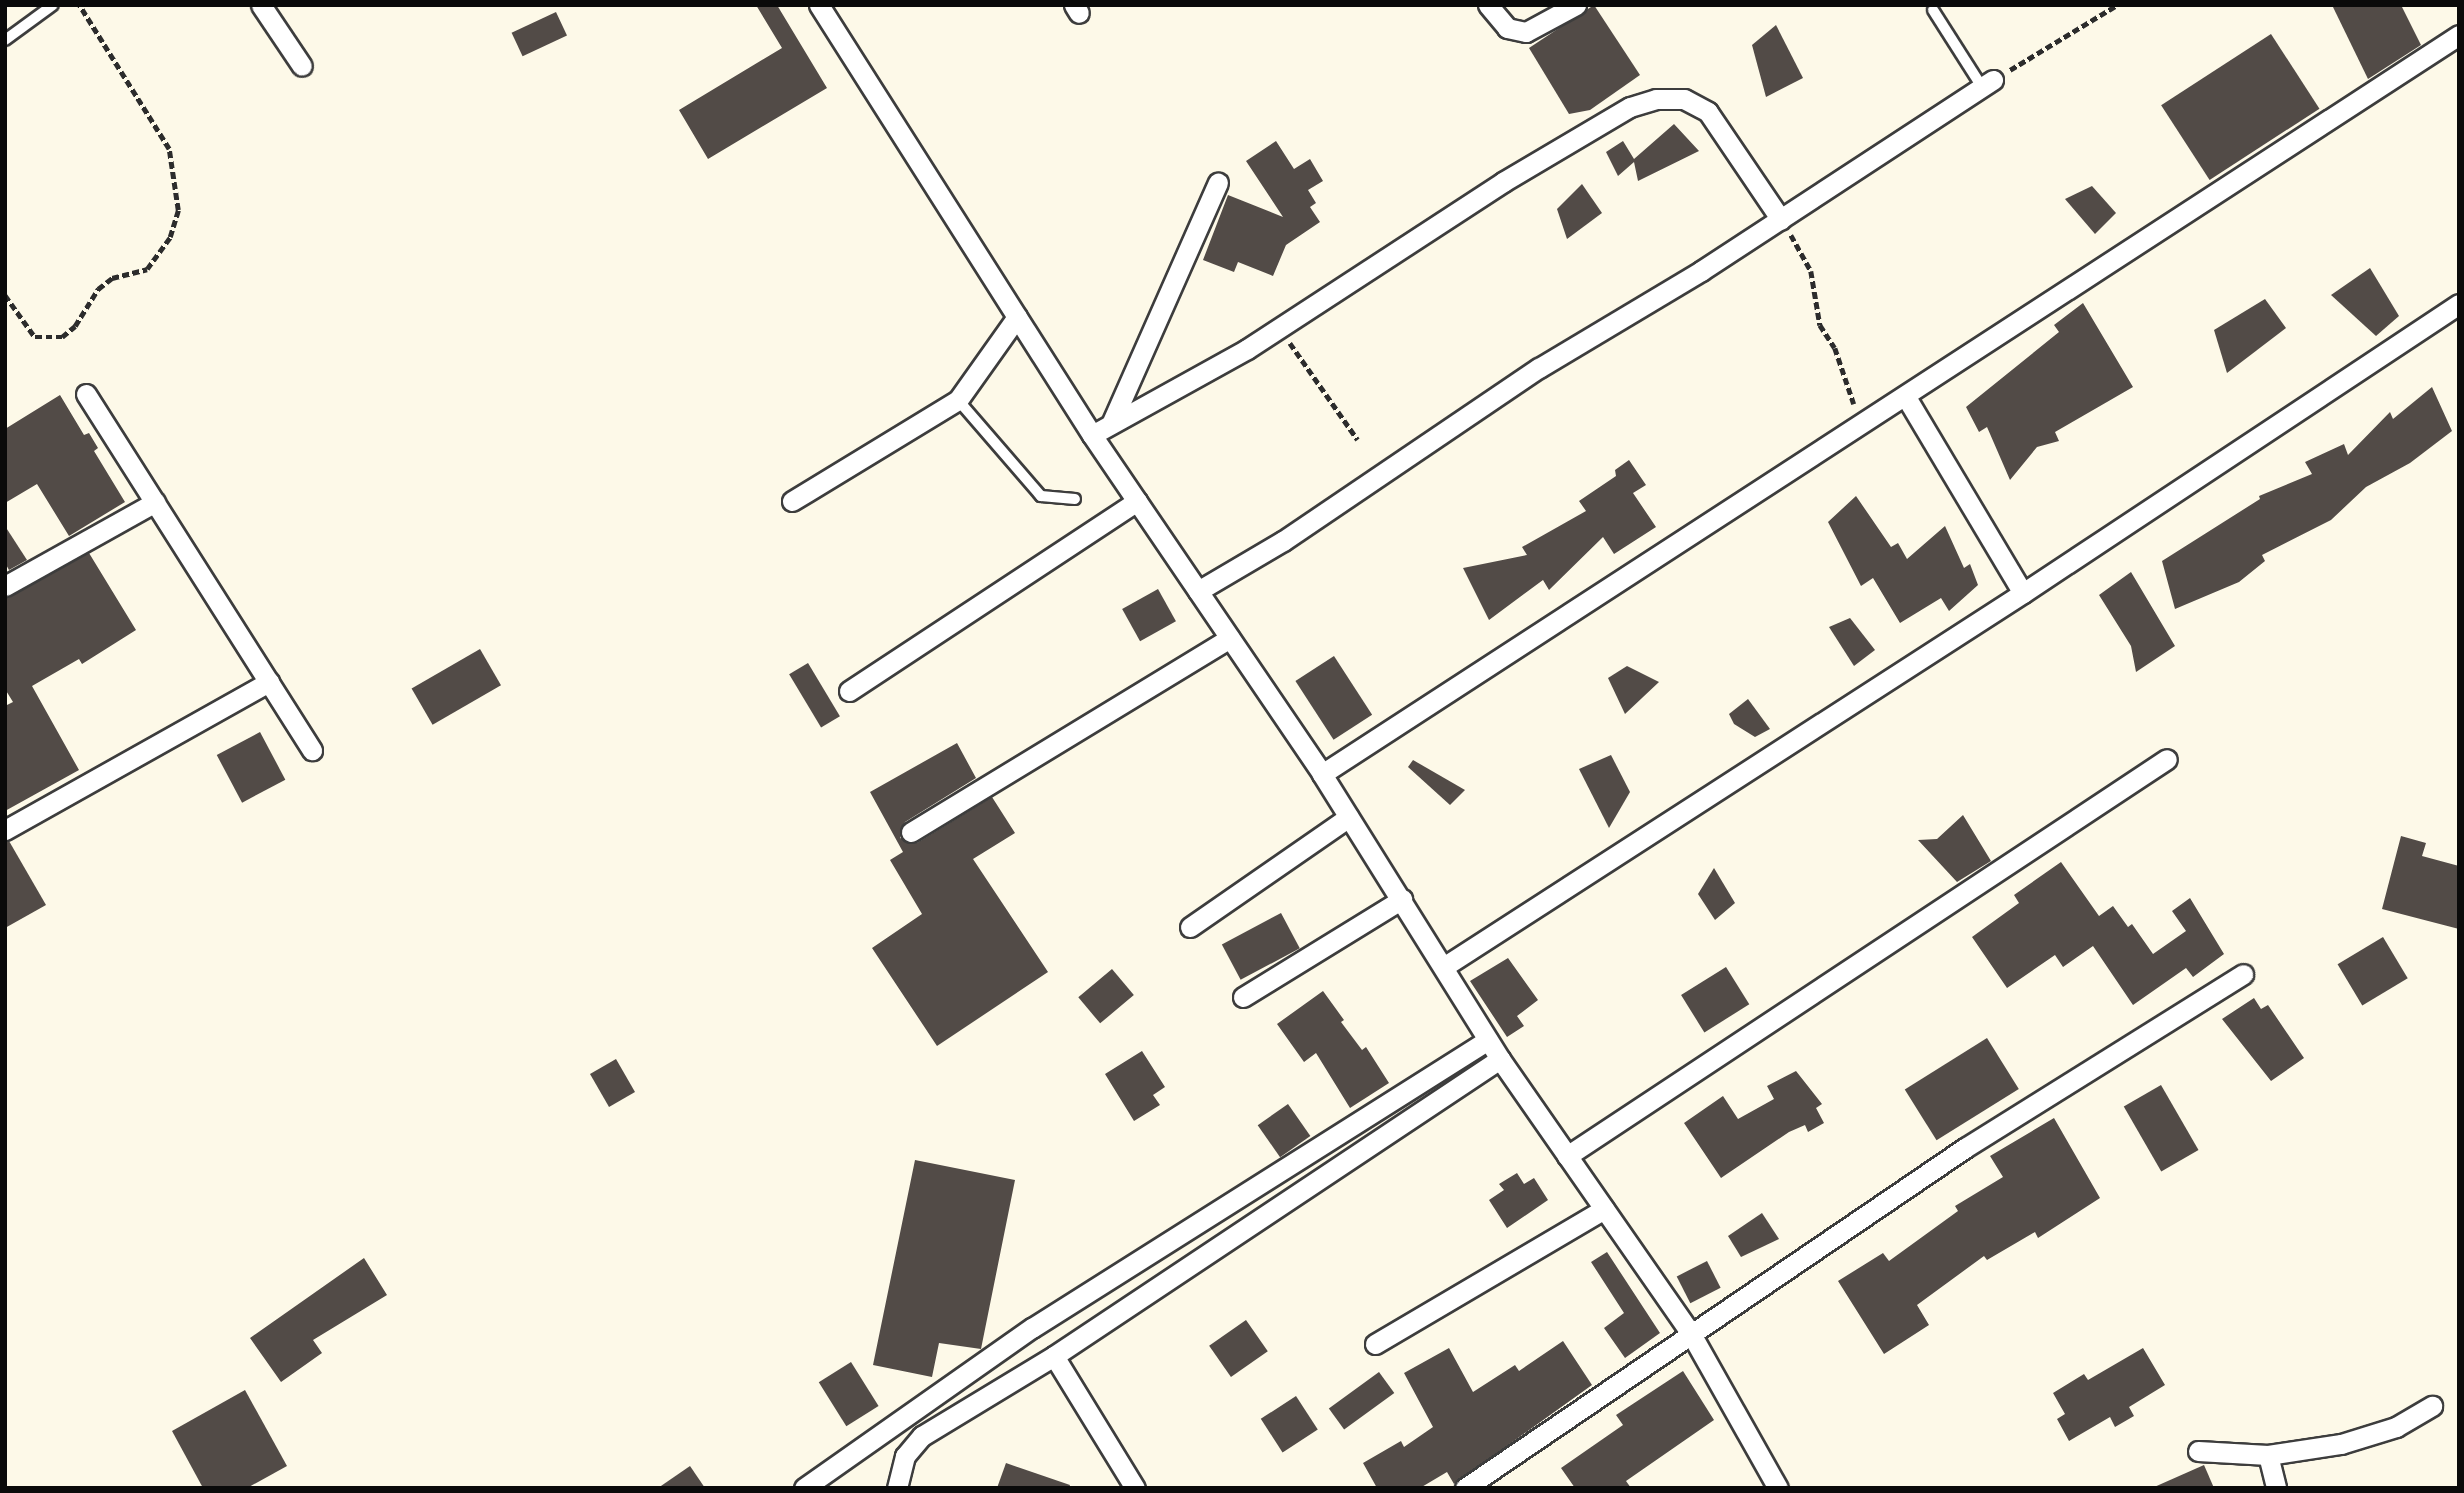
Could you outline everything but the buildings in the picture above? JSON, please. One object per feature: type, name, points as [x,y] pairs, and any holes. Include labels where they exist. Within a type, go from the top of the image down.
[{"type":"street","points":[[261,5],[302,66]]},
{"type":"street","points":[[819,5],[1092,435],[1322,774],[1500,1059],[1690,1332],[1778,1488]]},
{"type":"street","points":[[1488,5],[1507,28],[1527,32],[1576,5]]},
{"type":"street","points":[[1322,774],[1877,416],[2459,35]]},
{"type":"street","points":[[1198,591],[1283,541],[1539,368],[1781,220],[1987,84]]},
{"type":"street","points":[[1092,435],[1280,328],[1503,182],[1630,107],[1656,99],[1684,99],[1708,112],[1781,220]]},
{"type":"street","points":[[1111,424],[1218,183]]},
{"type":"street","points":[[1444,966],[2023,593],[2459,304]]},
{"type":"street","points":[[793,501],[957,400],[1017,317]]},
{"type":"street","points":[[86,394],[313,750]]},
{"type":"street","points":[[1906,397],[2023,593]]},
{"type":"street","points":[[849,691],[1137,501]]},
{"type":"street","points":[[5,586],[155,502]]},
{"type":"street","points":[[911,832],[1230,638]]},
{"type":"street","points":[[5,830],[269,682]]},
{"type":"street","points":[[1567,1156],[2167,759]]},
{"type":"street","points":[[1190,927],[1349,817]]},
{"type":"street","points":[[1243,997],[1402,900]]},
{"type":"street","points":[[1465,1488],[1690,1332],[1965,1148],[2243,974]]},
{"type":"street","points":[[804,1488],[1032,1328],[1488,1040]]},
{"type":"street","points":[[897,1488],[905,1457],[922,1436],[1054,1356],[1500,1059]]},
{"type":"street","points":[[1375,1344],[1604,1209]]},
{"type":"street","points":[[1054,1356],[1135,1488]]},
{"type":"street","points":[[2197,1451],[2268,1455],[2341,1444],[2396,1427],[2432,1406]]},
{"type":"street","points":[[2268,1455],[2276,1488]]},
{"type":"lane","points":[[5,40],[53,5]]},
{"type":"lane","points":[[1933,10],[1987,84]]},
{"type":"lane","points":[[957,400],[1041,496],[1075,499]]},
{"type":"path","points":[[5,295],[35,337],[62,337],[75,326],[98,289],[112,278],[147,268],[170,237],[178,210],[169,149],[79,5]]},
{"type":"path","points":[[1987,84],[2117,5]]},
{"type":"path","points":[[1781,220],[1811,271],[1820,325],[1835,348],[1847,394],[1858,408],[1877,416]]},
{"type":"path","points":[[1280,328],[1358,440]]}]
